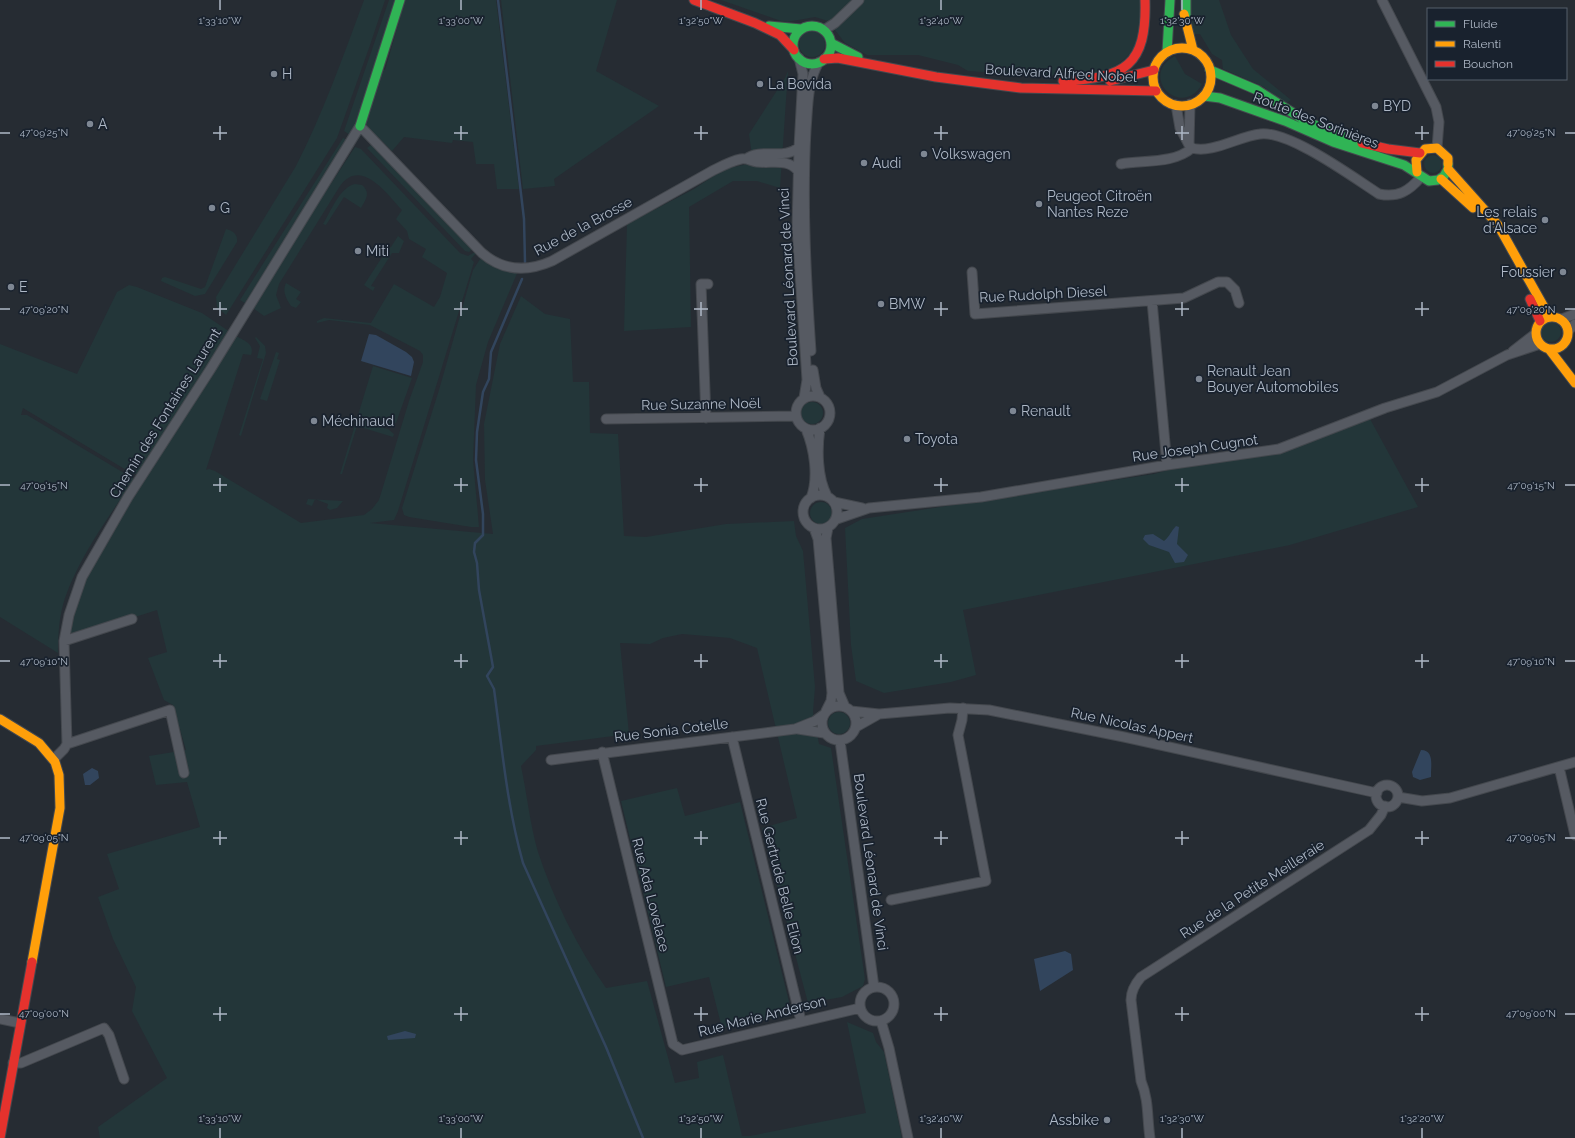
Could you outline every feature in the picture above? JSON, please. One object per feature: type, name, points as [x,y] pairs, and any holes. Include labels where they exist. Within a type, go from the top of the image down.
[{"type":"main road","points":[[360,126],[400,0]]},
{"type":"main road","points":[[694,0],[755,23],[780,35],[794,50],[799,58],[808,63],[821,60],[828,55],[831,43],[824,30],[813,26],[801,29],[776,27],[755,23]]},
{"type":"main road","points":[[968,82],[1077,81],[1107,77],[1118,72],[1135,57],[1144,41],[1146,26],[1145,0]]},
{"type":"main road","points":[[1167,52],[1170,0]]},
{"type":"main road","points":[[1184,0],[1186,22],[1193,50]]},
{"type":"main road","points":[[794,50],[794,38],[801,29]]},
{"type":"main road","name":"Boulevard Alfred Nobel","points":[[831,43],[870,63]]},
{"type":"main road","points":[[1181,48],[1193,50],[1204,58],[1210,70],[1210,82],[1204,96],[1190,104],[1176,105],[1166,101],[1156,91],[1153,77],[1158,60],[1167,52],[1181,48]]},
{"type":"main road","name":"Boulevard Alfred Nobel","points":[[821,60],[838,58],[968,82],[1022,88],[1156,91]]},
{"type":"main road","name":"Boulevard Alfred Nobel","points":[[1003,82],[1048,85],[1097,83],[1154,70]]},
{"type":"main road","name":"Route des Sorinières","points":[[1210,70],[1263,94],[1290,113],[1315,125],[1377,148],[1420,153],[1428,148],[1437,148]]},
{"type":"main road","name":"Route des Sorinières","points":[[1204,96],[1220,98],[1264,115],[1285,121],[1333,142],[1404,165],[1429,181],[1441,179]]},
{"type":"main road","points":[[1437,148],[1448,158],[1448,169],[1441,179],[1483,217],[1498,237],[1532,301],[1540,321]]},
{"type":"main road","points":[[1419,175],[1416,163],[1420,153]]},
{"type":"main road","points":[[1448,169],[1486,210],[1505,235],[1549,316]]},
{"type":"main road","points":[[1549,349],[1558,348],[1565,342],[1572,328],[1562,319],[1549,316],[1540,321],[1535,334],[1540,344],[1549,349],[1575,383]]},
{"type":"main road","points":[[1565,342],[1565,358],[1575,379]]},
{"type":"main road","points":[[0,719],[34,739],[54,759],[60,774],[61,800],[13,1063],[3,1099],[0,1138]]},
{"type":"street","points":[[824,30],[835,23],[860,0]]},
{"type":"street","points":[[1382,0],[1436,107],[1439,122],[1437,148]]},
{"type":"street","name":"Boulevard Léonard de Vinci","points":[[799,58],[803,74],[798,171],[797,228],[807,380],[804,398]]},
{"type":"street","name":"Boulevard Léonard de Vinci","points":[[820,397],[814,380],[804,228],[808,96],[813,75],[821,60]]},
{"type":"street","points":[[1121,164],[1173,158],[1185,154],[1190,146],[1190,104]]},
{"type":"street","points":[[1176,105],[1180,128],[1190,146],[1202,149],[1267,133],[1311,151],[1379,194],[1398,196],[1405,192],[1419,175]]},
{"type":"street","name":"Rue de la Brosse","points":[[360,126],[479,250],[497,263],[520,269],[540,266],[552,261],[712,171],[734,161],[746,159],[759,153],[791,153],[799,147]]},
{"type":"street","name":"Chemin des Fontaines Laurent","points":[[67,744],[64,641],[73,601],[91,559],[128,497],[210,370],[360,126]]},
{"type":"street","name":"Rue de la Brosse","points":[[746,159],[757,162],[786,162],[793,165],[798,171]]},
{"type":"street","name":"Rue Rudolph Diesel","points":[[972,272],[975,314],[1184,298],[1218,282],[1227,282],[1235,290],[1239,303]]},
{"type":"street","points":[[706,418],[701,284],[708,284]]},
{"type":"street","points":[[1152,301],[1166,464]]},
{"type":"street","points":[[1562,319],[1575,314]]},
{"type":"street","name":"Rue Joseph Cugnot","points":[[831,499],[849,506],[869,508],[981,497],[1166,464],[1279,449],[1385,408],[1437,392],[1507,355],[1535,334]]},
{"type":"street","name":"Rue Joseph Cugnot","points":[[1507,355],[1540,344]]},
{"type":"street","points":[[812,396],[820,397],[829,407],[829,419],[820,428],[813,430],[806,429],[801,426],[796,416],[797,406],[804,398],[812,396]]},
{"type":"street","name":"Rue Suzanne Noël","points":[[606,419],[796,416]]},
{"type":"street","points":[[820,428],[818,441],[821,480],[838,512],[836,519],[828,528],[826,538],[839,693],[856,721],[856,727]]},
{"type":"street","points":[[806,429],[811,442],[815,480],[811,498],[804,506],[804,519],[814,528],[820,530],[828,528]]},
{"type":"street","points":[[811,498],[820,495],[831,499]]},
{"type":"street","name":"Rue Joseph Cugnot","points":[[836,519],[869,508]]},
{"type":"street","points":[[814,528],[818,539],[832,694],[822,727],[824,732]]},
{"type":"street","points":[[64,641],[132,619]]},
{"type":"street","points":[[795,729],[816,722],[835,706],[879,714]]},
{"type":"street","points":[[891,900],[986,881],[958,736],[963,708]]},
{"type":"street","name":"Rue Nicolas Appert","points":[[879,714],[916,710],[963,708],[989,710],[1072,726],[1377,793]]},
{"type":"street","points":[[54,759],[67,744],[170,710],[184,773]]},
{"type":"street","points":[[795,729],[824,732],[834,740],[840,740],[850,736],[856,727],[879,714]]},
{"type":"street","name":"Rue Sonia Cotelle","points":[[550,760],[602,752],[795,729]]},
{"type":"street","name":"Rue Gertrude Belle Elion","points":[[732,737],[801,1021]]},
{"type":"street","name":"Boulevard Léonard de Vinci","points":[[840,740],[874,987]]},
{"type":"street","name":"Rue Ada Lovelace","points":[[602,752],[673,1044]]},
{"type":"street","points":[[1398,797],[1422,801],[1450,798],[1575,762]]},
{"type":"street","points":[[1559,767],[1575,835]]},
{"type":"street","points":[[1388,785],[1397,790],[1398,797],[1394,805],[1385,806],[1379,803],[1377,793],[1381,787],[1388,785]]},
{"type":"street","name":"Rue de la Petite Meilleraie","points":[[1150,1138],[1147,1121],[1143,1116],[1139,1092],[1141,1081],[1130,1000],[1132,992],[1141,978],[1369,830],[1381,816],[1385,806]]},
{"type":"street","points":[[874,987],[879,987],[888,991],[895,1003],[889,1017],[881,1022],[867,1019],[860,1008],[861,996],[867,990],[874,987]]},
{"type":"street","name":"Rue Marie Anderson","points":[[673,1044],[682,1050],[860,1008]]},
{"type":"street","points":[[0,1019],[20,1023]]},
{"type":"street","points":[[881,1022],[889,1048],[908,1138]]},
{"type":"street","points":[[13,1063],[20,1063],[104,1028],[109,1035],[124,1079]]},
{"type":"shaded area","points":[[364,0],[385,0],[337,138],[226,315],[217,307],[216,297],[296,166],[306,146],[324,105]]},
{"type":"shaded area","points":[[389,0],[396,0],[350,135],[344,131]]},
{"type":"shaded area","points":[[405,0],[496,0],[519,189],[497,189],[494,164],[476,164],[473,142],[453,140],[452,143],[404,137],[392,151],[377,136],[375,138],[365,124],[382,70],[385,70],[386,67]]},
{"type":"shaded area","points":[[501,0],[617,0],[596,71],[659,106],[554,179],[555,186],[523,189]]},
{"type":"shaded area","points":[[721,0],[1140,0],[1140,20],[1139,35],[1136,45],[1126,58],[1113,67],[1094,73],[1077,75],[1039,75],[968,71],[958,65],[918,55],[867,55],[845,43],[828,21],[815,17],[787,22],[781,21]]},
{"type":"shaded area","points":[[1190,0],[1219,0],[1231,35],[1253,69],[1291,100],[1284,105],[1264,87],[1223,69],[1222,60],[1212,54],[1200,34],[1194,34],[1190,20]]},
{"type":"shaded area","points":[[812,31],[821,35],[825,44],[821,53],[812,57],[803,53],[799,44],[803,35]]},
{"type":"shaded area","points":[[1175,56],[1185,74],[1202,84],[1194,94],[1184,98],[1175,96],[1167,91],[1162,83],[1160,74],[1164,64]]},
{"type":"shaded area","points":[[788,71],[780,188],[757,181],[733,181],[689,207],[691,327],[624,331],[627,224],[694,189],[724,169],[753,163],[749,134]]},
{"type":"shaded area","points":[[343,138],[348,140],[245,303],[240,300]]},
{"type":"shaded area","points":[[372,144],[472,249],[469,252],[465,251],[367,148]]},
{"type":"shaded area","points":[[355,147],[361,149],[460,253],[468,256],[477,252],[471,259],[474,262],[398,511],[394,520],[370,523],[493,534],[485,480],[484,424],[500,344],[521,296],[545,314],[570,319],[573,382],[589,382],[590,433],[618,434],[624,536],[646,537],[726,524],[794,521],[796,536],[803,551],[815,687],[813,712],[819,744],[831,748],[865,979],[863,986],[842,997],[808,1003],[762,828],[797,818],[757,648],[730,638],[682,634],[663,638],[650,644],[620,643],[629,734],[536,746],[536,750],[521,766],[538,852],[551,888],[567,923],[585,956],[606,988],[647,981],[675,1083],[699,1078],[697,1062],[723,1055],[742,1136],[750,1136],[866,1113],[847,1022],[873,1033],[876,1042],[884,1052],[902,1138],[100,1138],[98,1127],[167,1078],[132,1011],[136,987],[113,939],[98,897],[119,889],[107,854],[200,827],[187,782],[156,785],[149,756],[186,750],[173,705],[164,700],[148,658],[167,652],[157,610],[69,638],[75,603],[94,559],[236,336],[246,341],[252,348],[252,351],[251,355],[243,354],[206,470],[209,469],[215,471],[301,523],[364,515],[372,509],[379,500],[409,401],[423,362],[423,355],[420,351],[370,325],[329,320],[317,323],[317,321],[324,318],[371,323],[394,284],[434,307],[440,297],[447,273],[422,257],[426,249],[409,239],[407,231],[396,219],[402,210],[389,195],[373,181],[356,175],[348,178],[340,186],[279,284],[276,295],[281,308],[264,316],[253,308],[292,243]]},
{"type":"shaded area","points":[[1429,155],[1437,155],[1442,160],[1440,171],[1437,173],[1429,173],[1424,168],[1424,160]]},
{"type":"shaded area","points":[[355,184],[362,185],[367,193],[365,202],[361,208],[344,197],[326,225],[323,224],[340,195],[350,186]]},
{"type":"shaded area","points":[[226,229],[234,233],[237,237],[237,242],[205,294],[195,296],[161,281],[162,278],[165,277],[201,289],[205,287]]},
{"type":"shaded area","points":[[398,236],[404,241],[399,253],[392,253],[371,286],[375,287],[373,291],[364,285],[388,248],[391,247]]},
{"type":"shaded area","points":[[482,256],[518,271],[488,342],[476,385],[473,460],[479,527],[471,527],[409,517],[404,515],[402,508],[439,390],[473,270]]},
{"type":"shaded area","points":[[286,283],[301,292],[296,299],[301,302],[296,308],[291,306],[286,298],[284,289]]},
{"type":"shaded area","points":[[129,285],[202,313],[230,332],[140,474],[133,474],[23,408],[21,415],[27,415],[134,479],[87,551],[71,582],[61,612],[58,653],[0,617],[0,344],[77,374],[117,292]]},
{"type":"shaded area","points":[[1551,322],[1558,325],[1561,332],[1558,339],[1551,342],[1544,339],[1541,332],[1544,325]]},
{"type":"shaded area","points":[[256,337],[265,346],[266,353],[241,436],[239,435],[263,359],[257,358],[260,346],[255,338]]},
{"type":"shaded area","points":[[276,352],[279,353],[277,359],[280,360],[267,401],[260,399]]},
{"type":"shaded area","points":[[373,366],[412,378],[396,423],[392,424],[370,417],[369,424],[388,429],[394,434],[393,437],[357,426],[342,474],[340,474]]},
{"type":"shaded area","points":[[812,402],[820,405],[823,413],[820,421],[812,424],[804,421],[801,413],[804,405]]},
{"type":"shaded area","points":[[1370,419],[1418,507],[1290,545],[963,610],[976,675],[951,682],[884,693],[856,681],[851,645],[845,528],[862,519],[1154,474],[1183,466],[1276,454]]},
{"type":"shaded area","points":[[308,499],[315,499],[312,506],[306,504]]},
{"type":"shaded area","points":[[316,499],[343,501],[337,508],[330,510],[327,508],[328,504]]},
{"type":"shaded area","points":[[821,502],[829,505],[832,513],[829,521],[821,524],[813,521],[810,513],[813,505]]},
{"type":"shaded area","points":[[839,712],[847,715],[850,723],[847,731],[839,734],[831,731],[828,723],[831,715]]},
{"type":"shaded area","points":[[677,788],[685,816],[740,802],[789,1002],[779,1017],[722,1028],[709,977],[666,987],[621,801]]},
{"type":"water","points":[[369,334],[376,335],[412,357],[414,362],[411,376],[361,361]]},
{"type":"water","points":[[1176,526],[1179,527],[1177,544],[1188,555],[1184,562],[1175,563],[1169,552],[1149,545],[1143,539],[1145,535],[1153,534],[1164,541]]},
{"type":"water","points":[[1421,750],[1428,752],[1430,755],[1431,777],[1420,780],[1413,777],[1412,772]]},
{"type":"water","points":[[92,768],[98,771],[99,778],[90,785],[85,785],[83,774]]},
{"type":"water","points":[[1065,951],[1071,954],[1073,970],[1040,991],[1034,959]]},
{"type":"water","points":[[405,1031],[416,1034],[415,1038],[388,1040],[387,1036]]},
{"type":"waterway","points":[[498,0],[524,219],[525,262]]},
{"type":"waterway","points":[[522,279],[491,352],[489,379],[483,392],[477,432],[476,460],[483,514],[483,535],[475,543],[474,552],[477,563],[479,590],[493,667],[487,676],[494,689],[509,798],[517,842],[523,863],[606,1047],[643,1138]]},
{"type":"traffic: fast","points":[[360,126],[400,0]]},
{"type":"traffic: fast","points":[[1167,52],[1170,0]]},
{"type":"traffic: fast","points":[[1186,0],[1186,22]]},
{"type":"traffic: fast","points":[[769,26],[801,29]]},
{"type":"traffic: fast","points":[[812,26],[825,32],[831,45],[825,58],[812,64],[799,58],[793,45],[799,32],[812,26]]},
{"type":"traffic: fast","points":[[831,43],[858,57]]},
{"type":"traffic: fast","points":[[1210,70],[1257,90],[1304,120],[1336,134],[1362,143]]},
{"type":"traffic: fast","points":[[1204,96],[1220,98],[1285,121],[1333,142],[1404,165],[1429,181],[1438,180],[1444,176],[1448,169],[1448,164]]},
{"type":"traffic: slow","points":[[1184,14],[1193,50]]},
{"type":"traffic: slow","points":[[1182,48],[1193,50],[1206,61],[1209,66],[1211,77],[1209,88],[1198,101],[1193,104],[1182,106],[1171,104],[1158,93],[1155,88],[1153,77],[1155,66],[1166,53],[1171,50],[1182,48]]},
{"type":"traffic: slow","points":[[1417,172],[1416,160],[1425,149],[1437,148],[1448,158],[1448,164]]},
{"type":"traffic: slow","points":[[1448,169],[1498,225],[1549,316]]},
{"type":"traffic: slow","points":[[1441,179],[1473,208]]},
{"type":"traffic: slow","points":[[1549,317],[1555,317],[1564,321],[1568,333],[1564,345],[1555,349],[1549,349],[1540,345],[1536,336],[1536,330],[1540,321],[1549,317]]},
{"type":"traffic: slow","points":[[1549,349],[1575,383]]},
{"type":"traffic: slow","points":[[0,719],[39,743],[55,762],[59,775],[60,808],[32,962]]},
{"type":"traffic: jam","points":[[694,0],[755,23],[780,35],[794,50]]},
{"type":"traffic: jam","points":[[1063,81],[1102,76],[1117,71],[1128,64],[1136,54],[1142,40],[1145,22],[1145,0]]},
{"type":"traffic: jam","points":[[824,59],[838,58],[936,77],[1021,88],[1156,91]]},
{"type":"traffic: jam","points":[[1110,81],[1154,70]]},
{"type":"traffic: jam","points":[[1362,143],[1388,149],[1420,153]]},
{"type":"traffic: jam","points":[[1530,299],[1540,321]]},
{"type":"traffic: jam","points":[[0,1138],[32,962]]},
{"type":"place","name":"H","points":[[274,74]]},
{"type":"place","name":"La Bovida","points":[[760,84]]},
{"type":"place","name":"BYD","points":[[1375,106]]},
{"type":"place","name":"A","points":[[90,124]]},
{"type":"place","name":"Volkswagen","points":[[924,154]]},
{"type":"place","name":"Audi","points":[[864,163]]},
{"type":"place","name":"Peugeot Citroën Nantes Reze","points":[[1039,204]]},
{"type":"place","name":"G","points":[[212,208]]},
{"type":"place","name":"Les relais d'Alsace","points":[[1545,220]]},
{"type":"place","name":"Miti","points":[[358,251]]},
{"type":"place","name":"Foussier","points":[[1563,272]]},
{"type":"place","name":"E","points":[[11,287]]},
{"type":"place","name":"BMW","points":[[881,304]]},
{"type":"place","name":"Renault Jean Bouyer Automobiles","points":[[1199,379]]},
{"type":"place","name":"Renault","points":[[1013,411]]},
{"type":"place","name":"Méchinaud","points":[[314,421]]},
{"type":"place","name":"Toyota","points":[[907,439]]},
{"type":"place","name":"Assbike","points":[[1107,1120]]}]
